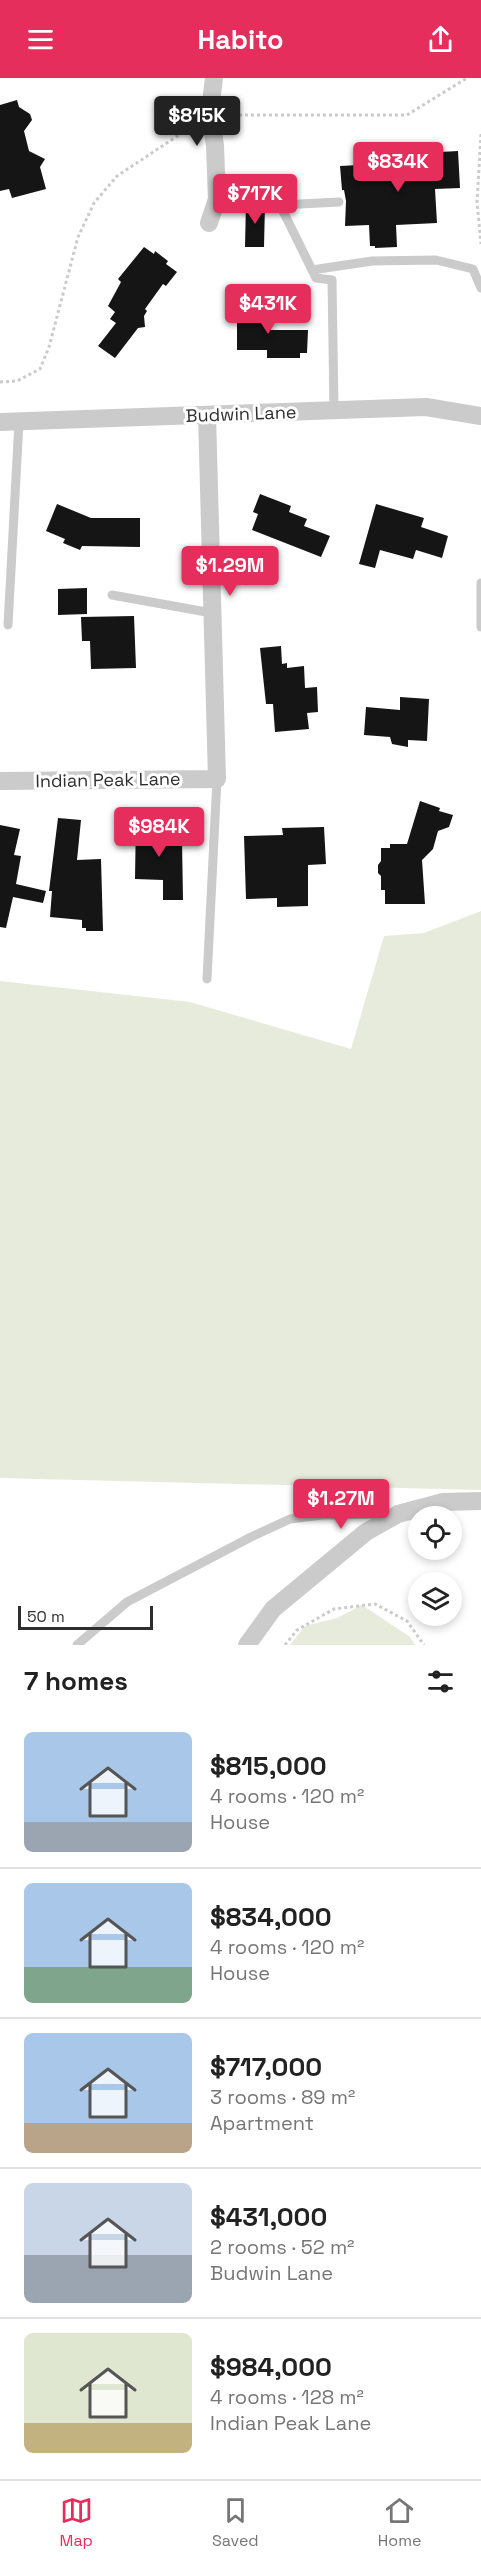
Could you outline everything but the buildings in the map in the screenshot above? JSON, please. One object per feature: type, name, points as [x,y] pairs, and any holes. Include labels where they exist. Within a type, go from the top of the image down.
[{"type":"street","points":[[209,223],[217,199],[215,146],[210,110],[214,78]]},
{"type":"street","name":"Budwin Lane","points":[[0,422],[426,407],[481,416]]},
{"type":"street","points":[[207,415],[217,779]]},
{"type":"street","name":"Indian Peak Lane","points":[[0,781],[217,779]]},
{"type":"street","points":[[247,1645],[273,1609],[366,1532],[398,1514],[442,1502],[481,1501]]},
{"type":"lane","points":[[334,410],[332,280],[316,278],[280,205],[339,202]]},
{"type":"lane","points":[[312,270],[372,261],[436,260],[473,269],[481,288]]},
{"type":"lane","points":[[8,625],[19,422]]},
{"type":"lane","points":[[481,583],[481,627]]},
{"type":"lane","points":[[112,595],[212,613]]},
{"type":"lane","points":[[207,979],[217,779]]},
{"type":"lane","points":[[77,1645],[127,1602],[290,1519],[322,1515],[398,1514]]},
{"type":"path","points":[[481,134],[477,202],[481,244]]},
{"type":"path","points":[[285,1645],[297,1630],[334,1609],[375,1604],[407,1621],[424,1645]]},
{"type":"green space","points":[[481,911],[481,1490],[0,1478],[0,981],[190,1002],[351,1049],[384,936],[424,933]]},
{"type":"green space","points":[[362,1605],[410,1637],[415,1645],[290,1645],[305,1626],[337,1618]]}]
